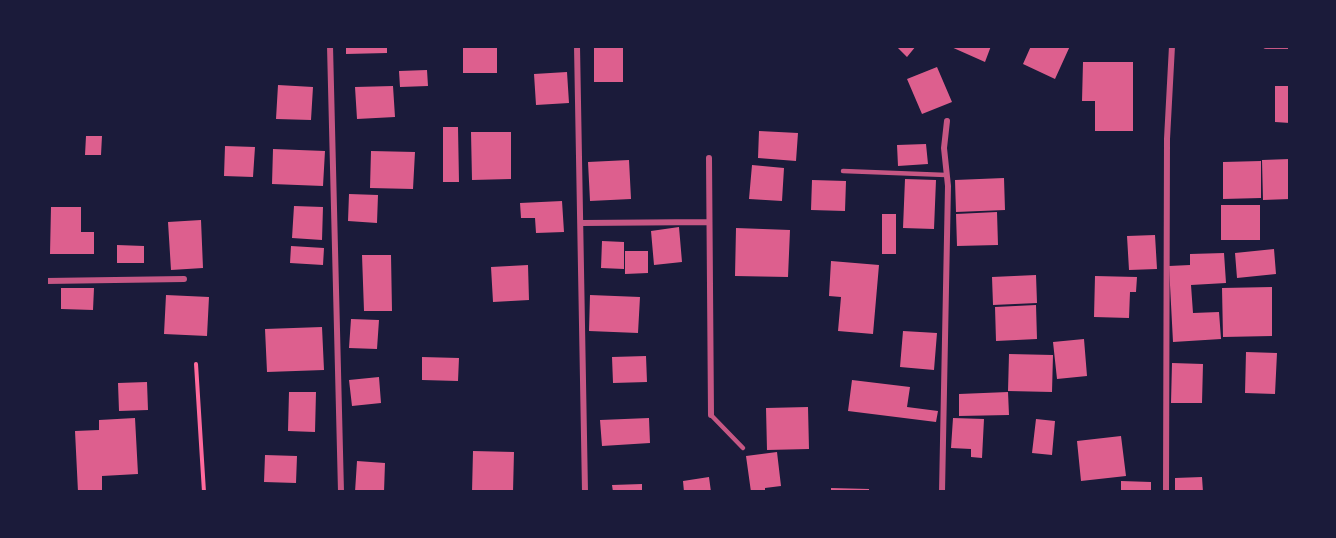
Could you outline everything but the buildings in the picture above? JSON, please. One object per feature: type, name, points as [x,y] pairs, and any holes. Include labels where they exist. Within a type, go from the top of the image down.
[{"type":"street","points":[[330,46],[341,492]]},
{"type":"street","points":[[577,46],[582,224],[585,492]]},
{"type":"street","points":[[1166,492],[1167,139],[1172,46]]},
{"type":"street","points":[[1266,46],[1288,46]]},
{"type":"street","points":[[942,492],[946,121]]},
{"type":"street","points":[[709,158],[711,415]]},
{"type":"street","points":[[582,224],[708,222]]},
{"type":"street","points":[[46,281],[184,279]]},
{"type":"lane","points":[[843,171],[946,175]]},
{"type":"lane","points":[[711,415],[743,448]]},
{"type":"path","points":[[196,364],[204,492]]}]
